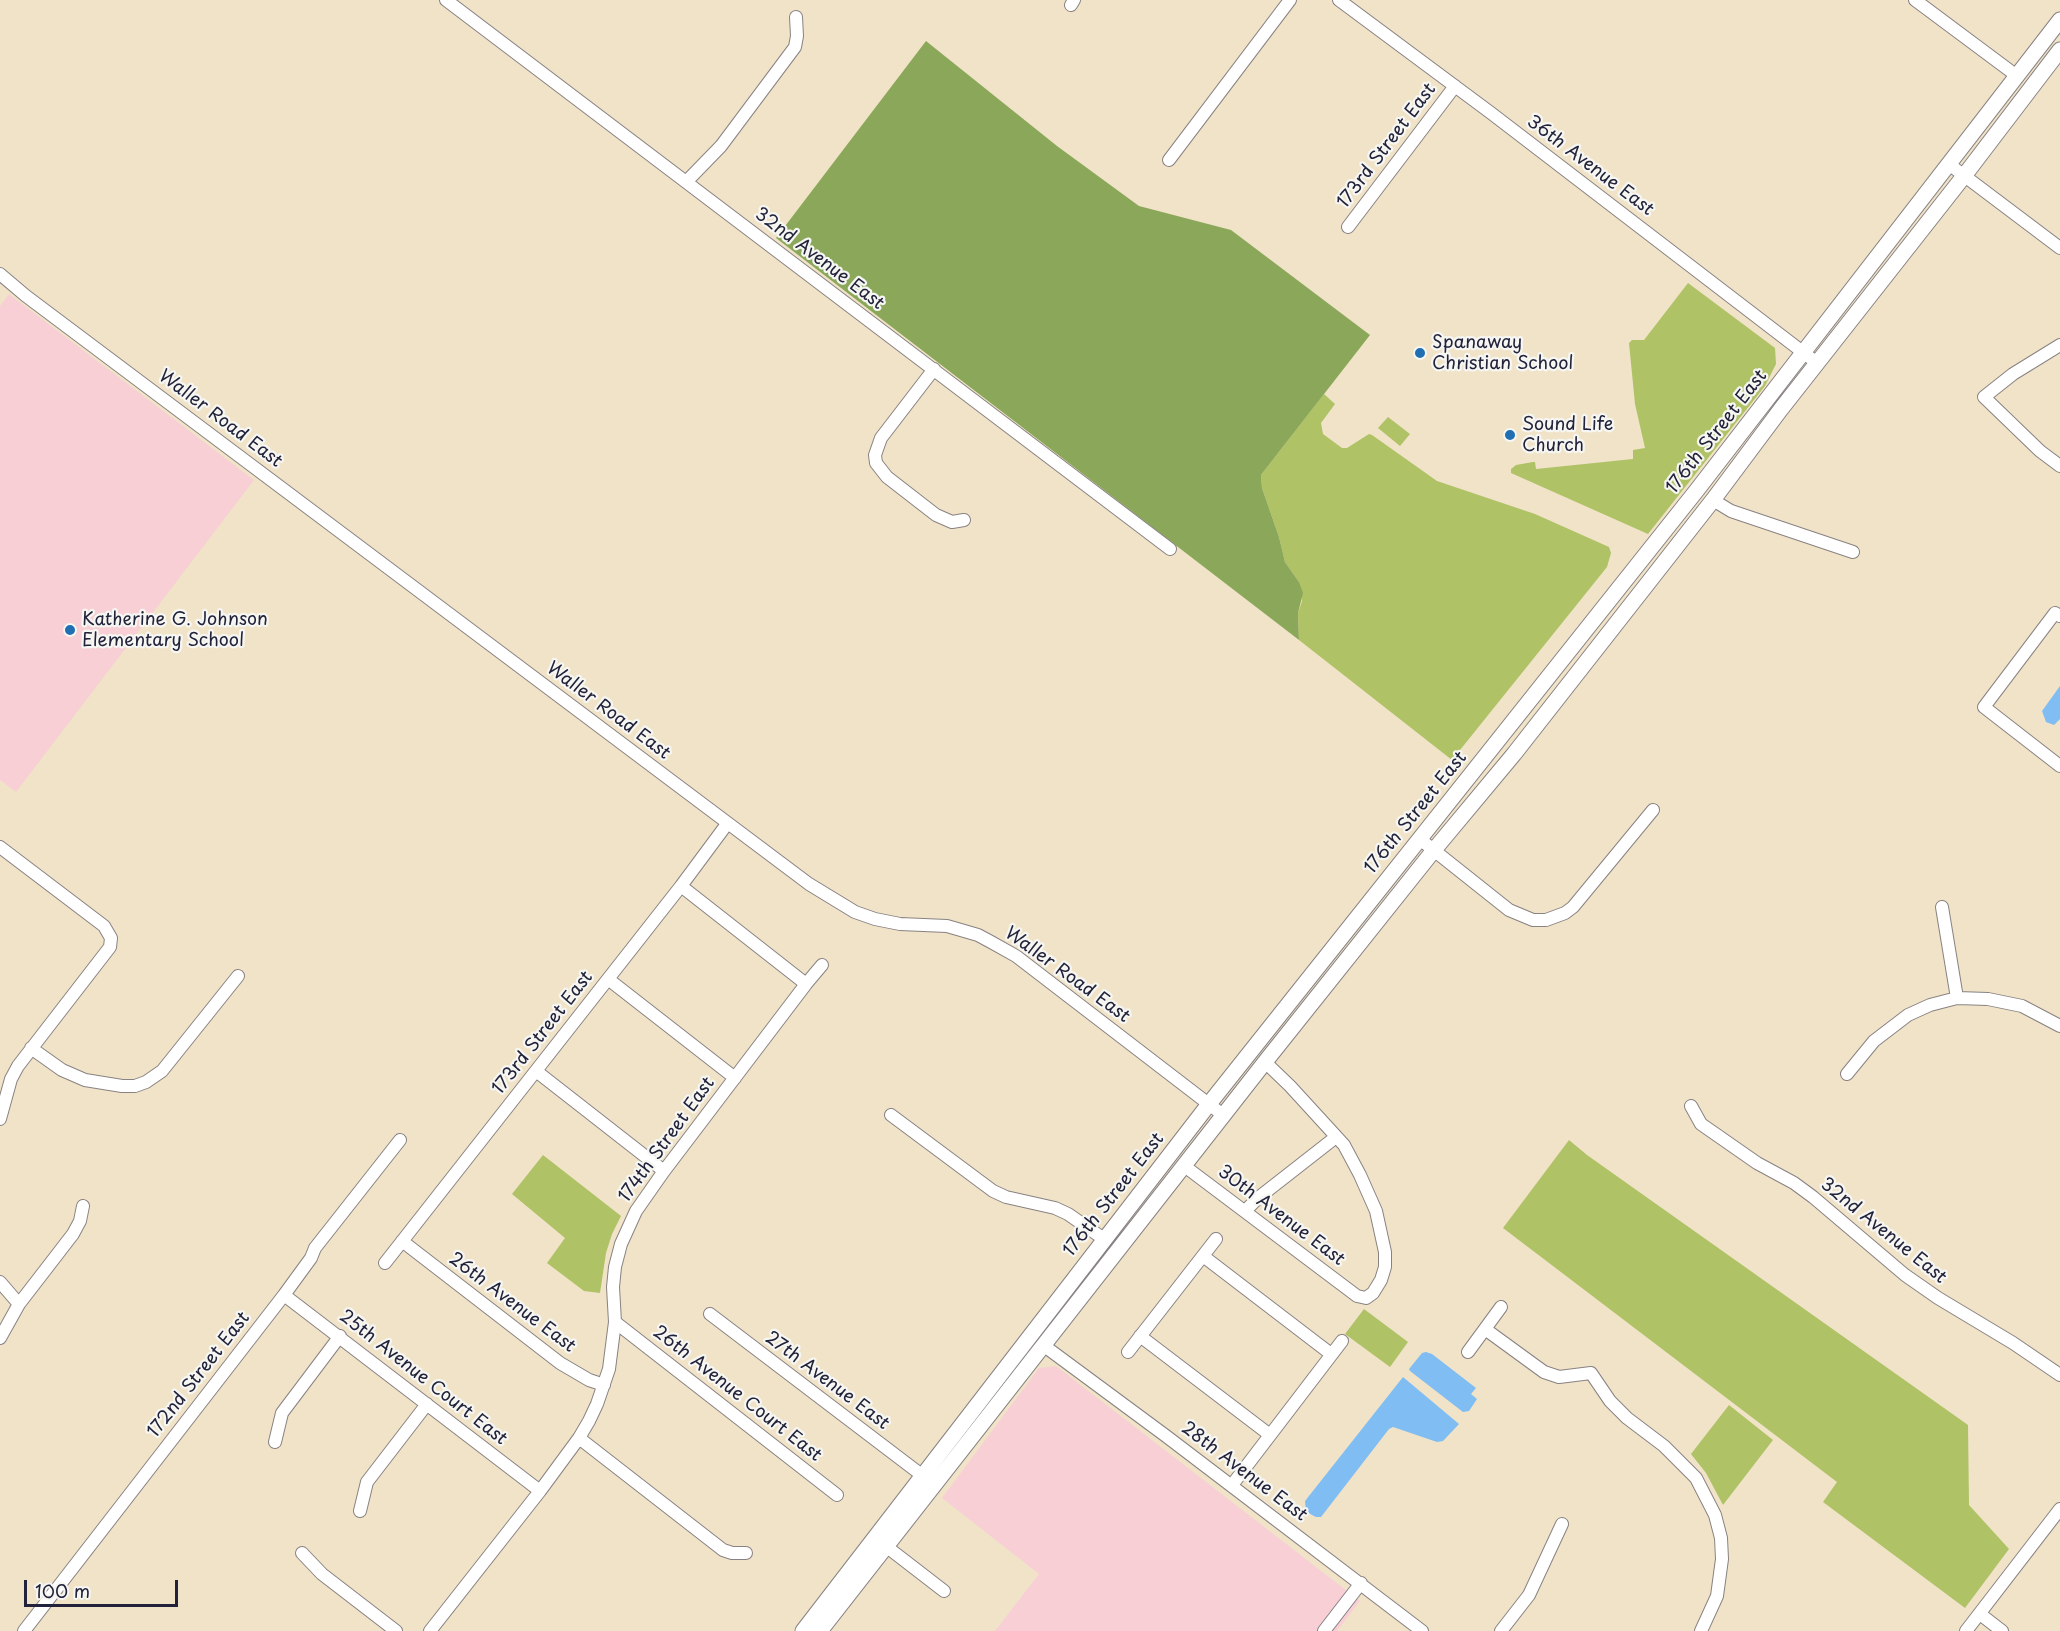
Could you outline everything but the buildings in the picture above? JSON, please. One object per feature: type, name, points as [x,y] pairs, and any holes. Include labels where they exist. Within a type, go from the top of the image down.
[{"type":"main road","name":"176th Street East","points":[[803,1631],[1209,1104],[1421,840],[1950,165],[2060,20]]},
{"type":"main road","name":"176th Street East","points":[[820,1631],[1183,1165],[1434,850],[1514,754],[2060,50]]},
{"type":"main road","points":[[1043,1345],[1041,1336],[1073,1293],[1074,1280]]},
{"type":"main road","points":[[812,1631],[840,1596],[838,1586]]},
{"type":"street","name":"32nd Avenue East","points":[[446,0],[1170,549]]},
{"type":"street","points":[[1169,160],[1290,0]]},
{"type":"street","name":"36th Avenue East","points":[[1339,0],[1817,363]]},
{"type":"street","points":[[1915,0],[2017,76]]},
{"type":"street","points":[[687,181],[721,146],[795,47],[796,17]]},
{"type":"street","name":"173rd Street East","points":[[1348,227],[1455,86]]},
{"type":"street","points":[[1950,165],[2060,248]]},
{"type":"street","name":"Waller Road East","points":[[0,274],[26,296],[809,884],[855,912],[875,919],[900,924],[947,926],[978,935],[991,942],[1016,956],[1223,1115]]},
{"type":"street","points":[[2060,345],[2013,374],[1984,397],[2040,452],[2060,466]]},
{"type":"street","points":[[933,369],[881,438],[875,455],[876,463],[887,477],[936,515],[952,522],[964,520]]},
{"type":"street","points":[[1713,500],[1731,511],[1853,552]]},
{"type":"street","points":[[2058,614],[1984,707],[2060,766]]},
{"type":"street","points":[[1421,840],[1516,914],[1533,920],[1552,918],[1573,907],[1653,810]]},
{"type":"street","name":"173rd Street East","points":[[385,1263],[681,886],[727,824]]},
{"type":"street","points":[[0,847],[104,926],[111,938],[110,947],[31,1048],[11,1079],[0,1119]]},
{"type":"street","points":[[681,886],[806,984]]},
{"type":"street","points":[[1942,907],[1957,999]]},
{"type":"street","name":"174th Street East","points":[[430,1631],[540,1491],[579,1438],[593,1413],[609,1369],[615,1322],[613,1287],[615,1267],[621,1244],[636,1211],[822,965]]},
{"type":"street","points":[[31,1048],[62,1070],[85,1080],[135,1086],[146,1082],[162,1071],[238,976]]},
{"type":"street","points":[[608,979],[735,1078]]},
{"type":"street","points":[[1846,1074],[1874,1041],[1908,1015],[1930,1005],[1957,999],[1988,999],[2022,1006],[2060,1026]]},
{"type":"street","points":[[1245,1211],[1336,1137],[1265,1062]]},
{"type":"street","points":[[536,1071],[664,1171]]},
{"type":"street","name":"32nd Avenue East","points":[[1691,1106],[1701,1124],[1757,1163],[1794,1183],[1813,1197],[1905,1275],[2060,1375]]},
{"type":"street","points":[[891,1115],[993,1191],[1006,1197],[1054,1208],[1068,1214],[1104,1239]]},
{"type":"street","name":"30th Avenue East","points":[[1183,1165],[1357,1296],[1366,1298],[1373,1293],[1381,1280],[1385,1267],[1383,1236],[1376,1211],[1360,1175],[1344,1145],[1336,1137]]},
{"type":"street","name":"172nd Street East","points":[[24,1631],[306,1266],[315,1248],[400,1140]]},
{"type":"street","points":[[0,1338],[19,1304],[73,1234],[80,1221],[83,1206]]},
{"type":"street","points":[[1128,1352],[1216,1239]]},
{"type":"street","name":"26th Avenue East","points":[[402,1241],[560,1363],[589,1380],[604,1385]]},
{"type":"street","points":[[1203,1256],[1331,1354]]},
{"type":"street","points":[[0,1282],[19,1304]]},
{"type":"street","name":"25th Avenue Court East","points":[[284,1294],[540,1491]]},
{"type":"street","points":[[1468,1352],[1501,1306]]},
{"type":"street","name":"27th Avenue East","points":[[710,1314],[923,1476]]},
{"type":"street","name":"26th Avenue Court East","points":[[615,1322],[837,1495]]},
{"type":"street","points":[[1485,1329],[1544,1372],[1559,1377],[1591,1373],[1610,1401],[1627,1418],[1664,1446],[1696,1478],[1715,1515],[1721,1538],[1722,1559],[1717,1596],[1701,1631]]},
{"type":"street","points":[[275,1442],[282,1413],[339,1336]]},
{"type":"street","points":[[1140,1336],[1270,1436]]},
{"type":"street","points":[[1232,1485],[1342,1341]]},
{"type":"street","name":"28th Avenue East","points":[[1043,1345],[1361,1583],[1406,1626],[1422,1631]]},
{"type":"street","points":[[360,1511],[367,1482],[427,1404]]},
{"type":"street","points":[[579,1438],[723,1550],[732,1553],[746,1553]]},
{"type":"street","points":[[1966,1631],[2060,1509]]},
{"type":"street","points":[[1501,1631],[1529,1596],[1562,1524]]},
{"type":"street","points":[[887,1547],[944,1591]]},
{"type":"street","points":[[302,1553],[322,1574],[396,1631]]},
{"type":"street","points":[[1324,1631],[1361,1583]]},
{"type":"street","points":[[1980,1614],[2002,1631]]},
{"type":"shaded area","name":"Katherine G. Johnson Elementary School","points":[[9,294],[254,480],[16,792],[0,780],[0,306]]},
{"type":"shaded area","points":[[1056,1366],[1360,1601],[1337,1631],[995,1631],[1039,1574],[942,1498],[1039,1368]]},
{"type":"green space","points":[[926,41],[1057,146],[1139,206],[1231,230],[1370,335],[1261,475],[1262,488],[1285,562],[1299,582],[1303,593],[1298,613],[1299,640],[776,238]]},
{"type":"green space","points":[[1688,283],[1775,348],[1776,364],[1765,386],[1648,534],[1511,473],[1511,469],[1516,465],[1533,462],[1535,462],[1536,469],[1633,459],[1633,450],[1645,448],[1635,404],[1629,343],[1632,340],[1644,340]]},
{"type":"green space","points":[[1324,394],[1335,404],[1321,423],[1323,434],[1342,448],[1347,448],[1369,434],[1372,435],[1437,481],[1535,514],[1609,547],[1611,553],[1607,567],[1452,760],[1299,640],[1298,613],[1302,601],[1299,582],[1285,562],[1262,488],[1261,475]]},
{"type":"green space","points":[[1388,417],[1410,434],[1400,446],[1378,428]]},
{"type":"green space","points":[[1569,1140],[1968,1425],[1969,1505],[2009,1549],[1965,1608],[1823,1502],[1837,1482],[1503,1228]]},
{"type":"green space","points":[[543,1155],[621,1216],[606,1253],[600,1293],[584,1291],[547,1263],[565,1238],[512,1194]]},
{"type":"green space","points":[[1364,1309],[1408,1342],[1390,1367],[1345,1334]]},
{"type":"green space","points":[[1729,1405],[1773,1440],[1723,1505],[1706,1473],[1691,1454]]},
{"type":"water","points":[[2060,686],[2060,719],[2054,725],[2046,722],[2042,711]]},
{"type":"water","points":[[1422,1353],[1432,1354],[1476,1388],[1471,1394],[1477,1399],[1469,1411],[1463,1412],[1410,1371],[1409,1369]]},
{"type":"water","points":[[1403,1377],[1459,1424],[1443,1441],[1437,1442],[1393,1427],[1389,1429],[1321,1517],[1316,1517],[1306,1511],[1305,1501]]},
{"type":"place","name":"Spanaway Christian School","points":[[1420,353]]},
{"type":"place","name":"Sound Life Church","points":[[1510,435]]},
{"type":"place","name":"Katherine G. Johnson Elementary School","points":[[70,630]]}]
